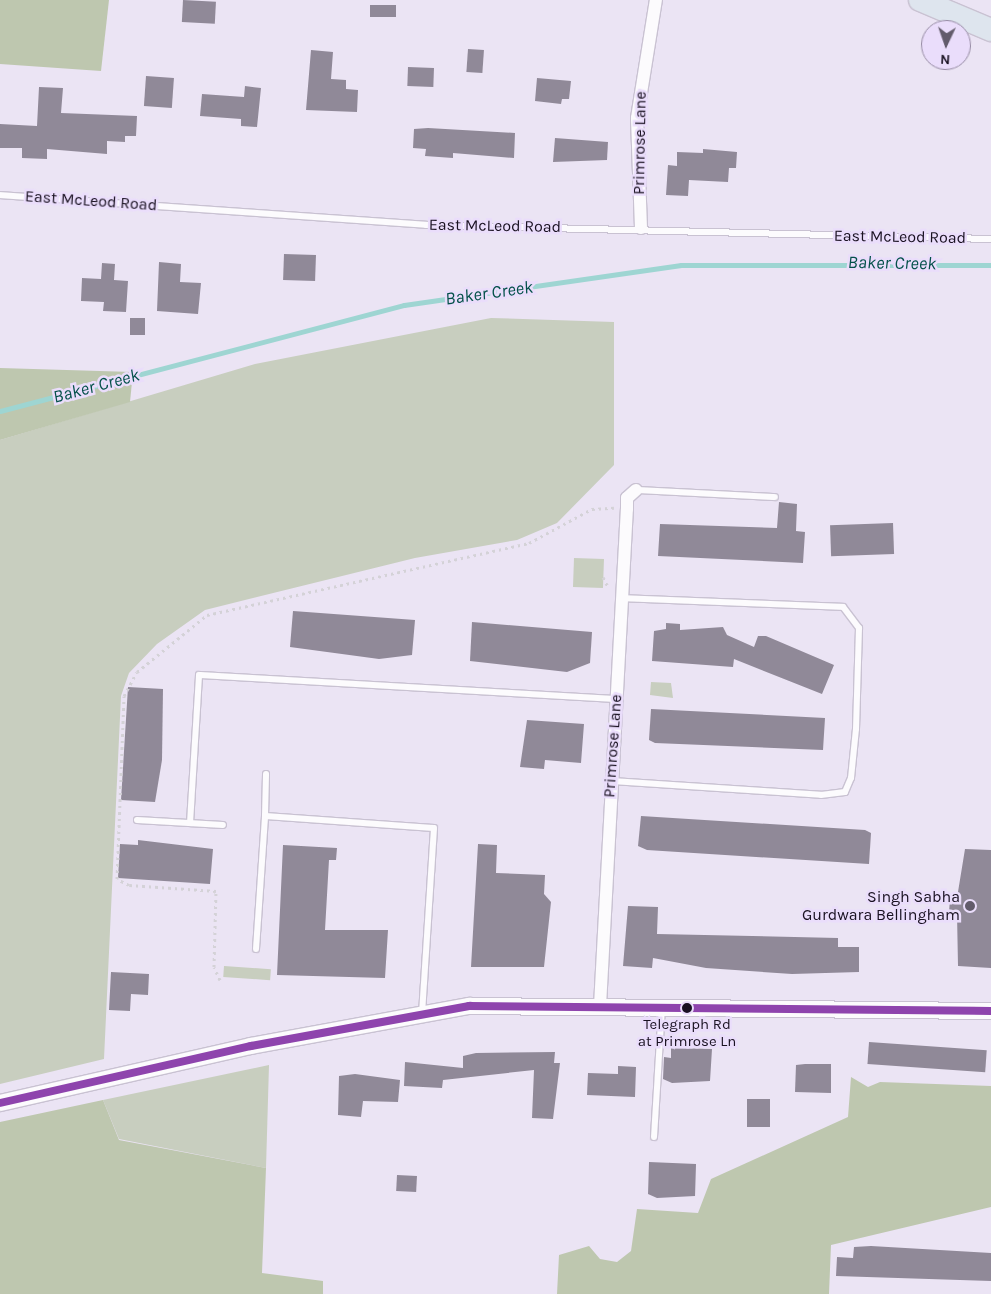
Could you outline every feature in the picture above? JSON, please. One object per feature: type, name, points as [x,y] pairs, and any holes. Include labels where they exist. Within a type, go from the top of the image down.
[{"type":"highway","points":[[920,0],[991,30]]},
{"type":"street","name":"Primrose Lane","points":[[641,228],[637,118],[656,0]]},
{"type":"street","name":"Primrose Lane","points":[[600,1006],[610,780],[628,498],[636,490]]},
{"type":"street","points":[[0,1103],[422,1012],[469,1006],[991,1011]]},
{"type":"lane","name":"East McLeod Road","points":[[0,195],[426,225],[641,228],[991,239]]},
{"type":"lane","points":[[636,490],[775,497]]},
{"type":"lane","points":[[610,780],[821,795],[844,792],[851,778],[856,729],[859,628],[843,607],[622,598]]},
{"type":"lane","points":[[190,823],[199,675],[616,699]]},
{"type":"lane","points":[[256,949],[266,774]]},
{"type":"lane","points":[[265,816],[434,828],[422,1012]]},
{"type":"lane","points":[[137,820],[223,825]]},
{"type":"lane","points":[[654,1137],[662,1007]]},
{"type":"green space","points":[[0,0],[109,0],[101,71],[0,64]]},
{"type":"green space","points":[[491,318],[614,322],[614,465],[557,523],[517,540],[415,558],[205,610],[157,644],[129,673],[121,696],[104,1059],[0,1084],[0,440],[255,364]]},
{"type":"green space","points":[[0,368],[133,372],[130,402],[0,440]]},
{"type":"green space","points":[[574,558],[604,559],[603,588],[573,587]]},
{"type":"green space","points":[[651,682],[671,683],[673,698],[650,695]]},
{"type":"green space","points":[[224,966],[271,969],[270,980],[223,977]]},
{"type":"green space","points":[[269,1065],[266,1168],[119,1139],[103,1100]]},
{"type":"green space","points":[[851,1077],[868,1087],[880,1082],[991,1086],[991,1207],[831,1245],[829,1294],[557,1294],[559,1255],[589,1246],[600,1259],[617,1262],[631,1251],[637,1209],[698,1213],[711,1179],[848,1117]]},
{"type":"green space","points":[[103,1100],[119,1140],[266,1168],[262,1273],[323,1281],[323,1294],[0,1294],[0,1122]]},
{"type":"building","points":[[183,0],[216,2],[215,24],[182,22]]},
{"type":"building","points":[[370,5],[396,5],[396,17],[370,17]]},
{"type":"building","points":[[468,49],[484,50],[482,73],[466,72]]},
{"type":"building","points":[[311,50],[333,52],[331,79],[346,80],[346,89],[358,90],[357,112],[306,110]]},
{"type":"building","points":[[408,67],[434,68],[433,87],[407,86]]},
{"type":"building","points":[[146,76],[174,78],[172,108],[144,106]]},
{"type":"building","points":[[537,78],[571,81],[569,99],[562,99],[561,104],[535,101]]},
{"type":"building","points":[[245,86],[261,88],[257,127],[241,126],[241,119],[200,116],[202,94],[244,97]]},
{"type":"building","points":[[39,87],[63,88],[61,113],[137,116],[136,136],[125,136],[125,142],[107,141],[107,154],[47,149],[47,159],[22,158],[22,148],[0,148],[0,124],[37,126]]},
{"type":"building","points":[[428,128],[515,133],[514,158],[453,153],[453,158],[425,156],[426,149],[413,148],[414,129]]},
{"type":"building","points":[[555,138],[608,142],[607,160],[553,162]]},
{"type":"building","points":[[703,149],[737,152],[736,168],[729,168],[728,182],[689,180],[688,196],[666,195],[668,165],[677,166],[677,152],[703,153]]},
{"type":"building","points":[[284,254],[316,255],[315,281],[283,280]]},
{"type":"building","points":[[159,262],[181,264],[180,282],[201,283],[198,314],[157,311]]},
{"type":"building","points":[[102,263],[115,264],[114,280],[128,281],[126,312],[103,311],[104,302],[81,301],[82,278],[101,279]]},
{"type":"building","points":[[130,318],[145,318],[145,335],[130,335]]},
{"type":"building","points":[[779,502],[797,504],[796,531],[805,532],[803,563],[658,556],[660,524],[777,528]]},
{"type":"building","points":[[893,523],[894,554],[831,556],[830,525]]},
{"type":"building","points":[[293,611],[415,620],[412,655],[379,659],[290,647]]},
{"type":"building","points":[[472,622],[592,632],[590,663],[567,672],[470,661]]},
{"type":"building","points":[[666,623],[680,624],[680,630],[723,627],[727,635],[754,647],[758,636],[766,636],[834,665],[822,694],[734,659],[733,667],[652,661],[654,631],[666,629]]},
{"type":"building","points":[[128,687],[163,689],[162,760],[155,802],[121,800]]},
{"type":"building","points":[[651,709],[825,718],[823,750],[655,743],[649,740]]},
{"type":"building","points":[[527,720],[584,724],[581,763],[545,760],[544,769],[520,767]]},
{"type":"building","points":[[641,816],[865,830],[871,833],[869,864],[647,850],[638,846]]},
{"type":"building","points":[[138,840],[213,849],[210,884],[118,878],[120,844],[138,845]]},
{"type":"building","points":[[478,844],[497,845],[496,873],[545,875],[544,894],[551,902],[544,967],[471,967]]},
{"type":"building","points":[[283,845],[337,848],[336,860],[329,860],[325,930],[388,930],[385,978],[277,975]]},
{"type":"building","name":"Singh Sabha Gurdwara Bellingham","points":[[965,849],[991,850],[991,968],[958,966],[957,914],[949,913],[950,898],[957,898]]},
{"type":"building","points":[[628,906],[658,907],[657,934],[838,938],[838,947],[859,947],[859,972],[792,974],[706,968],[653,958],[652,968],[623,966]]},
{"type":"building","points":[[111,972],[149,974],[148,995],[131,994],[130,1011],[109,1010]]},
{"type":"building","points":[[869,1042],[987,1050],[985,1072],[867,1064]]},
{"type":"building","points":[[671,1048],[712,1049],[710,1081],[672,1083],[663,1079],[664,1057],[671,1058]]},
{"type":"building","points":[[555,1052],[554,1063],[560,1063],[553,1119],[532,1118],[534,1070],[443,1080],[442,1088],[404,1086],[405,1062],[463,1068],[463,1056],[476,1053]]},
{"type":"building","points":[[831,1064],[831,1093],[795,1092],[796,1065]]},
{"type":"building","points":[[618,1066],[636,1067],[635,1097],[587,1095],[588,1073],[618,1074]]},
{"type":"building","points":[[355,1074],[400,1080],[398,1102],[363,1101],[361,1117],[338,1115],[339,1076]]},
{"type":"building","points":[[747,1099],[770,1099],[770,1127],[747,1127]]},
{"type":"building","points":[[649,1162],[696,1164],[695,1196],[657,1198],[648,1194]]},
{"type":"building","points":[[397,1175],[417,1176],[416,1192],[396,1191]]},
{"type":"building","points":[[871,1246],[991,1253],[991,1281],[836,1276],[837,1257],[853,1258],[854,1247]]},
{"type":"waterway","name":"Baker Creek","points":[[0,411],[404,305],[681,265],[991,265]]},
{"type":"transit line","points":[[0,1103],[251,1046],[469,1006],[991,1011]]},
{"type":"place","name":"Singh Sabha Gurdwara Bellingham","points":[[970,906]]},
{"type":"place","name":"Telegraph Rd at Primrose Ln","points":[[687,1008]]}]
